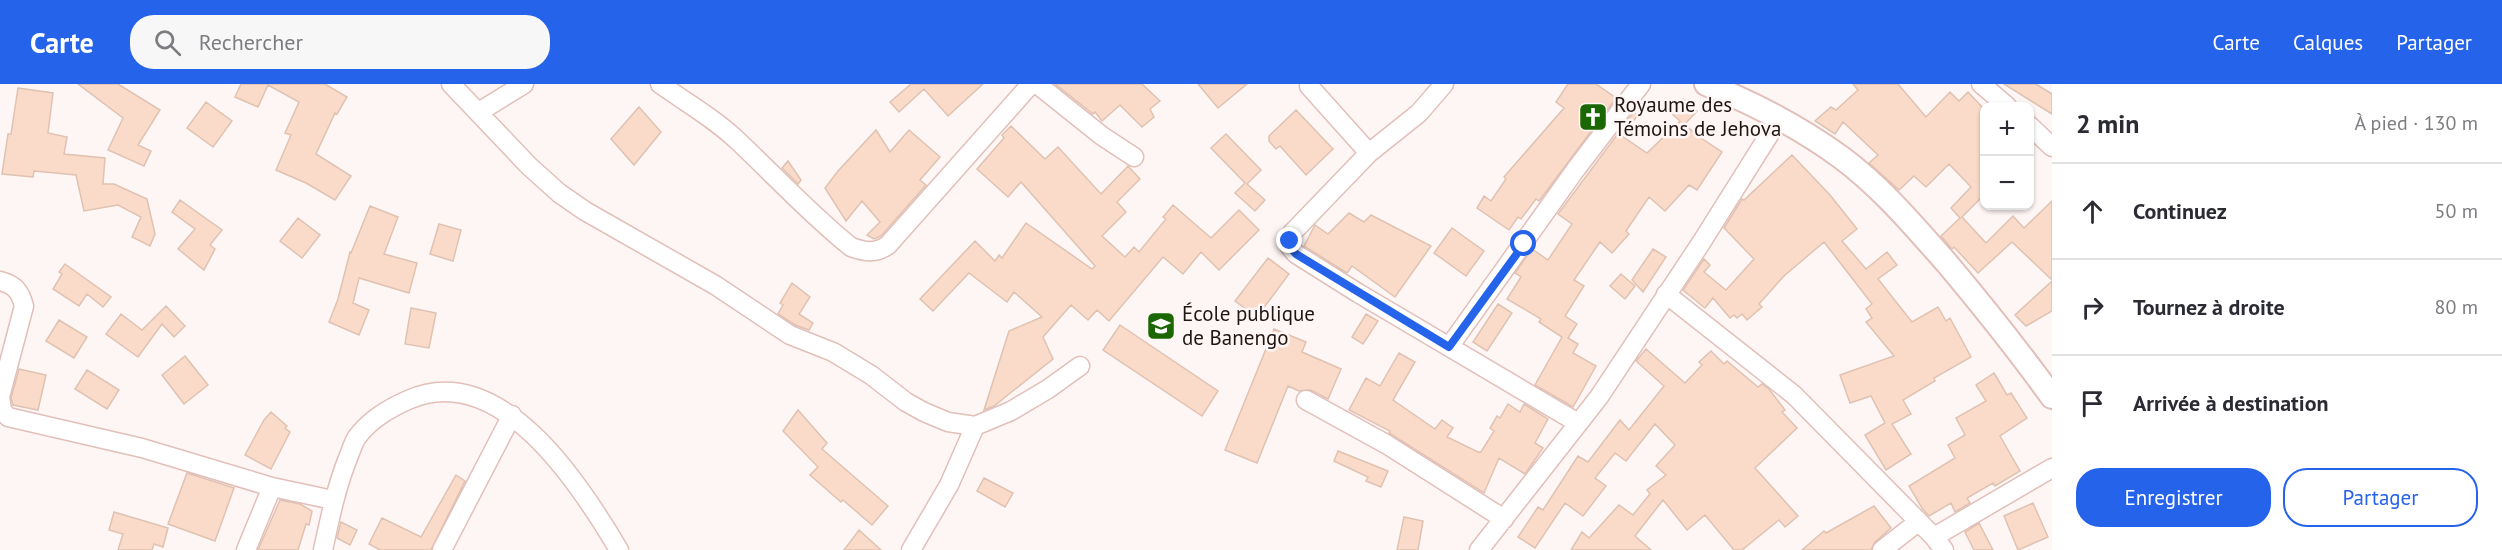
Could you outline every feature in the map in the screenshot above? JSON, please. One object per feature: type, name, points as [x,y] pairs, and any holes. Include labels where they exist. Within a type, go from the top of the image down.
[{"type":"street","points":[[451,84],[529,166],[559,193],[585,211],[715,285],[790,335],[832,352],[871,375],[906,402],[948,422],[975,426],[1011,411],[1080,366]]},
{"type":"street","points":[[479,112],[524,84]]},
{"type":"street","points":[[660,84],[710,118],[738,141],[774,179],[851,247],[862,251],[874,251],[881,250],[888,244],[1031,84]]},
{"type":"street","points":[[1038,84],[1101,136],[1134,157]]},
{"type":"street","points":[[1444,84],[1419,113],[1369,153],[1292,233],[1290,247],[1296,254],[1322,271],[1578,423]]},
{"type":"street","points":[[1449,347],[1641,84]]},
{"type":"street","points":[[1981,84],[2002,102]]},
{"type":"street","points":[[1712,85],[1779,119],[1842,159],[1883,194],[1914,225],[1965,285],[2052,397]]},
{"type":"street","points":[[1309,86],[1369,153]]},
{"type":"street","points":[[1479,550],[1605,388],[1701,243],[1779,119]]},
{"type":"street","points":[[2034,130],[2052,147]]},
{"type":"street","points":[[0,281],[11,284],[21,293],[24,306],[0,397],[2,410],[8,417],[142,448],[272,487],[333,500]]},
{"type":"street","points":[[1666,294],[1794,395],[1939,543],[2052,468]]},
{"type":"street","points":[[323,550],[333,500],[356,438],[384,411],[419,395],[463,392],[512,415],[566,468],[619,550]]},
{"type":"street","points":[[1306,400],[1386,444],[1504,519]]},
{"type":"street","points":[[442,550],[512,415]]},
{"type":"street","points":[[911,550],[949,485],[975,426]]},
{"type":"street","points":[[246,550],[272,487]]},
{"type":"street","points":[[1882,550],[1918,522]]},
{"type":"building","points":[[78,84],[118,84],[160,110],[138,145],[151,151],[144,166],[108,150],[123,118]]},
{"type":"building","points":[[241,84],[325,84],[347,97],[337,114],[335,113],[316,154],[351,176],[335,200],[306,183],[276,170],[291,135],[285,133],[299,102],[268,85],[258,107],[235,97]]},
{"type":"building","points":[[911,84],[983,84],[948,116],[924,89],[899,112],[890,102]]},
{"type":"building","points":[[1055,84],[1142,84],[1160,101],[1150,109],[1154,117],[1142,127],[1120,105],[1102,121],[1095,112],[1093,114]]},
{"type":"building","points":[[1198,84],[1247,84],[1218,108]]},
{"type":"building","points":[[1568,84],[1596,84],[1616,98],[1539,201],[1536,199],[1521,219],[1518,217],[1509,230],[1477,208],[1484,196],[1491,201],[1506,179],[1504,177],[1564,108],[1556,102]]},
{"type":"building","points":[[1853,84],[1898,84],[1926,117],[1950,92],[1959,101],[1968,92],[1980,105],[1980,199],[1962,217],[1986,243],[2013,216],[2024,228],[2052,201],[2052,280],[2012,242],[1978,273],[1954,247],[1952,249],[1941,236],[1960,218],[1951,208],[1971,187],[1949,164],[1926,187],[1914,176],[1899,190],[1869,163],[1878,155],[1843,122],[1835,134],[1815,121],[1831,107],[1836,110],[1858,90]]},
{"type":"building","points":[[2004,84],[2036,84],[2052,94],[2052,114]]},
{"type":"building","points":[[18,88],[53,93],[48,133],[67,137],[64,154],[105,158],[103,184],[114,184],[147,199],[155,234],[150,246],[132,237],[141,217],[118,205],[84,211],[76,175],[34,171],[33,177],[2,174]]},
{"type":"building","points":[[1683,99],[1697,111],[1685,124],[1695,134],[1722,152],[1697,190],[1689,185],[1665,211],[1649,197],[1626,231],[1629,234],[1612,253],[1600,242],[1574,280],[1584,286],[1565,316],[1577,324],[1568,338],[1578,344],[1573,353],[1596,366],[1573,407],[1535,385],[1562,337],[1539,322],[1541,319],[1507,299],[1521,277],[1515,273],[1532,249],[1548,260],[1572,224],[1558,214],[1634,112],[1638,115],[1622,136],[1647,153],[1680,121],[1671,113]]},
{"type":"building","points":[[206,102],[232,121],[213,147],[187,128]]},
{"type":"building","points":[[639,107],[661,132],[634,165],[611,139]]},
{"type":"building","points":[[1296,110],[1333,149],[1306,175],[1280,146],[1276,149],[1269,141],[1269,136]]},
{"type":"building","points":[[1011,126],[1045,159],[1058,147],[1101,194],[1128,166],[1140,179],[1117,202],[1126,212],[1102,236],[1125,257],[1134,247],[1139,252],[1166,219],[1163,217],[1173,205],[1211,238],[1239,210],[1259,230],[1219,270],[1201,252],[1183,274],[1163,257],[1109,321],[1097,310],[1088,320],[1071,305],[1043,337],[1053,359],[994,406],[984,410],[1009,331],[1042,317],[1014,292],[1007,302],[969,273],[933,311],[920,299],[975,241],[995,261],[999,255],[1002,258],[1026,223],[1092,269],[1095,266],[1021,182],[1008,197],[977,169],[1004,138],[1002,135]]},
{"type":"building","points":[[876,130],[890,152],[909,130],[940,157],[920,180],[926,185],[881,236],[874,239],[867,235],[880,222],[862,201],[846,221],[825,188]]},
{"type":"building","points":[[1226,134],[1261,170],[1247,184],[1265,200],[1255,211],[1235,193],[1245,183],[1211,148]]},
{"type":"building","points":[[1792,155],[1830,195],[1857,229],[1842,241],[1866,269],[1887,252],[1897,265],[1878,279],[1912,322],[1938,307],[1946,321],[1950,318],[1971,357],[1934,378],[1935,381],[1903,400],[1911,414],[1892,424],[1911,454],[1886,470],[1865,435],[1885,423],[1871,396],[1850,403],[1840,375],[1894,356],[1866,322],[1872,318],[1866,309],[1872,304],[1824,242],[1784,276],[1759,304],[1762,307],[1747,320],[1742,314],[1737,318],[1734,315],[1730,318],[1713,298],[1705,308],[1683,290],[1704,259],[1710,265],[1704,272],[1726,290],[1754,259],[1724,228],[1742,199],[1744,200]]},
{"type":"building","points":[[788,161],[801,180],[798,184],[782,168]]},
{"type":"building","points":[[180,200],[222,230],[210,245],[215,249],[204,270],[178,249],[195,229],[172,212]]},
{"type":"building","points":[[370,206],[398,217],[384,254],[417,263],[409,293],[359,278],[353,303],[369,310],[359,335],[329,322],[338,299],[350,252]]},
{"type":"building","points":[[1349,213],[1364,222],[1371,215],[1431,246],[1395,297],[1352,266],[1347,273],[1304,246],[1315,225],[1328,234]]},
{"type":"building","points":[[298,218],[320,235],[302,258],[280,241]]},
{"type":"building","points":[[439,224],[461,230],[453,261],[430,254]]},
{"type":"building","points":[[1452,228],[1484,251],[1466,276],[1434,253]]},
{"type":"building","points":[[1653,249],[1666,257],[1643,292],[1632,280]]},
{"type":"building","points":[[1268,258],[1289,274],[1257,317],[1235,301]]},
{"type":"building","points":[[65,264],[111,297],[103,307],[87,294],[79,306],[53,289],[62,274],[59,272]]},
{"type":"building","points":[[1621,274],[1635,286],[1625,299],[1610,286]]},
{"type":"building","points":[[2052,281],[2052,311],[2026,326],[2015,315]]},
{"type":"building","points":[[792,283],[810,297],[799,314],[813,323],[809,330],[795,325],[778,314],[783,305],[780,303]]},
{"type":"building","points":[[1498,304],[1512,313],[1487,351],[1473,342]]},
{"type":"building","points":[[166,306],[185,326],[174,337],[162,324],[138,357],[106,334],[121,314],[142,330]]},
{"type":"building","points":[[411,308],[436,313],[429,348],[405,344]]},
{"type":"building","points":[[1366,314],[1378,321],[1363,344],[1352,337]]},
{"type":"building","points":[[59,320],[87,337],[74,358],[46,341]]},
{"type":"building","points":[[1120,325],[1218,391],[1202,416],[1103,350]]},
{"type":"building","points":[[1274,329],[1306,342],[1302,352],[1341,369],[1328,399],[1311,390],[1299,391],[1288,386],[1257,463],[1225,450]]},
{"type":"building","points":[[1646,349],[1685,383],[1702,365],[1699,362],[1711,351],[1724,364],[1727,361],[1758,387],[1762,384],[1769,389],[1785,410],[1782,412],[1797,428],[1755,468],[1798,516],[1785,527],[1779,520],[1742,550],[1734,550],[1705,515],[1687,530],[1663,500],[1635,536],[1651,550],[1571,550],[1582,532],[1589,538],[1619,505],[1633,515],[1650,494],[1647,490],[1666,475],[1656,466],[1675,445],[1655,424],[1626,461],[1615,453],[1595,478],[1606,486],[1583,516],[1565,503],[1535,548],[1518,537],[1538,507],[1543,510],[1578,456],[1588,462],[1620,420],[1629,430],[1664,386],[1636,361]]},
{"type":"building","points":[[1399,353],[1415,362],[1393,400],[1435,429],[1442,420],[1453,428],[1447,437],[1478,452],[1481,452],[1494,431],[1490,428],[1497,416],[1500,418],[1508,404],[1520,412],[1524,404],[1548,419],[1535,443],[1543,448],[1525,474],[1499,458],[1484,493],[1389,433],[1390,431],[1349,410],[1366,378],[1380,386]]},
{"type":"building","points":[[185,356],[208,385],[184,404],[162,375]]},
{"type":"building","points":[[19,369],[46,375],[38,410],[13,405],[11,398]]},
{"type":"building","points":[[87,370],[119,390],[107,409],[75,389]]},
{"type":"building","points":[[1994,373],[2007,395],[2011,393],[2027,418],[2000,436],[2020,471],[1995,486],[1993,483],[1967,498],[1970,503],[1955,512],[1951,503],[1929,516],[1909,486],[1955,458],[1948,445],[1965,435],[1956,418],[1986,401],[1976,385]]},
{"type":"building","points":[[798,410],[827,443],[822,449],[888,506],[872,525],[810,475],[818,467],[783,431]]},
{"type":"building","points":[[271,412],[287,426],[285,428],[290,432],[271,469],[245,455],[264,420]]},
{"type":"building","points":[[1338,451],[1388,471],[1381,487],[1366,481],[1368,477],[1334,461]]},
{"type":"building","points":[[187,473],[234,488],[215,541],[168,524]]},
{"type":"building","points":[[456,475],[465,481],[431,550],[380,550],[369,544],[382,518],[421,537]]},
{"type":"building","points":[[984,478],[1013,493],[1005,507],[977,491]]},
{"type":"building","points":[[280,500],[300,504],[312,511],[309,525],[306,524],[298,550],[258,550]]},
{"type":"building","points":[[2033,503],[2048,537],[2018,550],[2004,516]]},
{"type":"building","points":[[1874,506],[1891,528],[1875,542],[1871,550],[1802,550],[1824,531],[1826,533]]},
{"type":"building","points":[[114,512],[168,528],[163,547],[154,544],[152,550],[118,550],[123,534],[109,530]]},
{"type":"building","points":[[1404,517],[1423,521],[1418,550],[1397,550]]},
{"type":"building","points":[[341,522],[357,530],[350,545],[337,538]]},
{"type":"building","points":[[1979,523],[1993,550],[1974,550],[1965,532]]},
{"type":"building","points":[[859,530],[881,550],[844,550]]},
{"type":"place","name":"Royaume des Témoins de Jehova","points":[[1593,117]]},
{"type":"place","name":"École publique de Banengo","points":[[1161,326]]},
{"type":"route","points":[[1290,241],[1290,247],[1296,254],[1449,347],[1524,244]]}]
